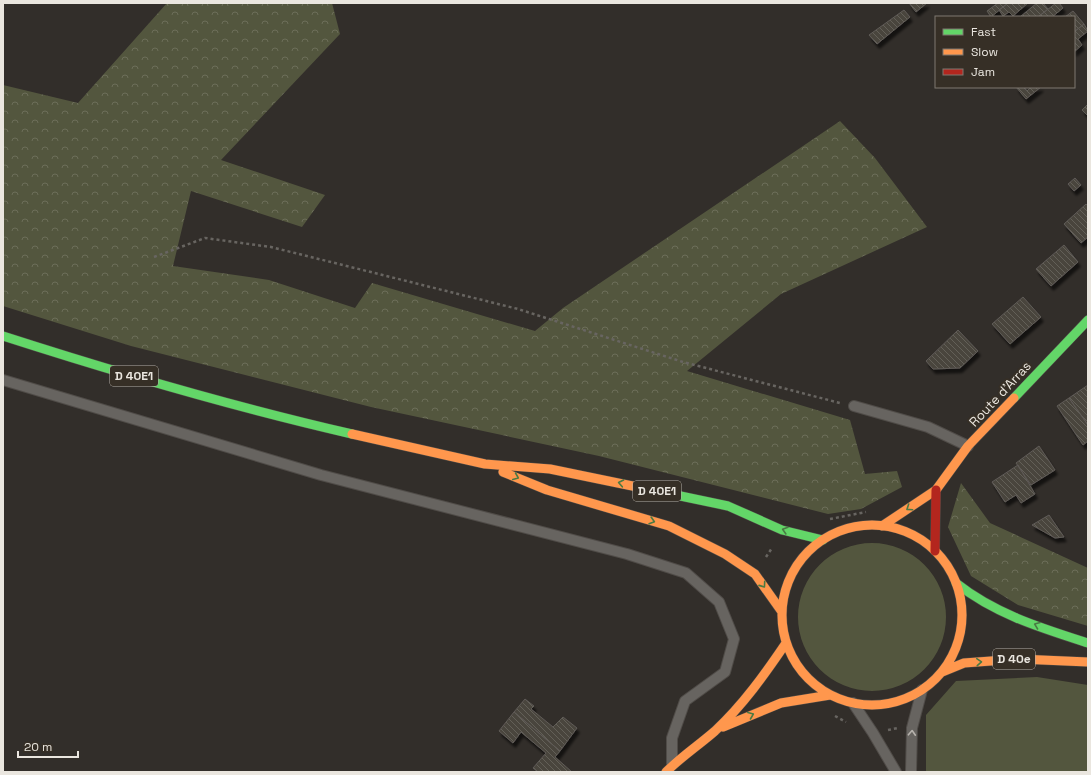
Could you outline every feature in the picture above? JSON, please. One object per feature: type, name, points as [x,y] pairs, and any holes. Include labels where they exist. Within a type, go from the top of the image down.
[{"type":"main road","name":"Route d'Arras","points":[[882,526],[936,490],[968,446],[1088,320]]},
{"type":"main road","name":"D 40E1","points":[[3,336],[94,365],[265,414],[485,464],[550,469],[728,506],[782,530],[823,540]]},
{"type":"main road","name":"D 40E1","points":[[485,464],[547,490],[669,526],[726,554],[755,574],[782,612]]},
{"type":"main road","points":[[935,551],[936,490]]},
{"type":"main road","points":[[882,526],[910,534],[935,551],[947,566],[956,583],[961,603],[960,634],[953,654],[942,672],[922,690],[903,700],[884,704],[853,703],[830,695],[814,684],[800,669],[786,643],[782,612],[786,591],[794,571],[807,554],[823,540],[851,528],[882,526]]},
{"type":"main road","points":[[956,583],[969,594],[993,608],[1088,643]]},
{"type":"main road","points":[[669,769],[715,731],[753,690],[786,643]]},
{"type":"main road","name":"D 40e","points":[[942,672],[964,663],[1020,659],[1088,662]]},
{"type":"main road","points":[[715,731],[780,704],[830,695]]},
{"type":"lane","points":[[3,380],[321,475],[627,554],[686,573],[719,602],[734,639],[724,672],[685,701],[672,738],[669,769]]},
{"type":"lane","points":[[854,406],[928,427],[968,446]]},
{"type":"lane","points":[[911,772],[912,728],[922,690]]},
{"type":"lane","points":[[853,703],[896,772]]},
{"type":"path","points":[[154,257],[205,238],[271,247],[518,309],[683,362],[854,406]]},
{"type":"path","points":[[826,520],[863,514],[869,511]]},
{"type":"path","points":[[755,574],[782,530]]},
{"type":"path","points":[[830,714],[848,723]]},
{"type":"path","points":[[873,733],[895,728],[912,728]]},
{"type":"green space","points":[[167,3],[332,3],[340,34],[221,160],[325,195],[302,227],[191,191],[173,266],[269,280],[355,308],[372,283],[535,331],[563,308],[840,121],[875,158],[927,227],[781,294],[687,371],[850,420],[865,474],[897,471],[902,487],[861,509],[828,514],[599,456],[371,407],[131,346],[3,306],[3,85],[78,103]]},
{"type":"green space","points":[[961,483],[990,523],[1088,568],[1088,626],[1018,605],[971,576],[948,527]]},
{"type":"green space","points":[[879,543],[900,548],[913,555],[929,570],[941,589],[945,603],[945,631],[941,645],[934,658],[919,674],[913,679],[894,688],[879,691],[865,691],[844,686],[831,679],[810,658],[803,645],[799,631],[798,610],[803,589],[810,576],[831,555],[844,548],[858,544]]},
{"type":"green space","points":[[1037,677],[1088,685],[1088,772],[926,772],[926,715],[956,681]]},
{"type":"building","points":[[909,3],[927,3],[916,12]]},
{"type":"building","points":[[998,3],[1008,3],[992,16],[990,16],[987,11]]},
{"type":"building","points":[[1008,3],[1028,3],[1013,16],[1009,12],[1003,16],[999,10]]},
{"type":"building","points":[[1037,3],[1043,3],[1048,9],[1039,16],[1021,16]]},
{"type":"building","points":[[1056,3],[1059,3],[1063,8],[1053,16],[1039,16]]},
{"type":"building","points":[[904,10],[910,17],[877,44],[869,35]]},
{"type":"building","points":[[1073,11],[1084,24],[1075,31],[1075,16],[1066,16]]},
{"type":"building","points":[[1084,24],[1088,31],[1078,39],[1082,45],[1075,51],[1075,31]]},
{"type":"building","points":[[1017,88],[1025,88],[1027,91],[1030,88],[1040,88],[1026,99]]},
{"type":"building","points":[[1088,104],[1088,116],[1082,110]]},
{"type":"building","points":[[1075,178],[1081,185],[1074,191],[1068,184]]},
{"type":"building","points":[[1086,204],[1088,206],[1088,237],[1081,243],[1064,224]]},
{"type":"building","points":[[1064,245],[1078,262],[1051,286],[1036,269]]},
{"type":"building","points":[[1023,297],[1041,317],[1010,344],[992,324]]},
{"type":"building","points":[[958,330],[978,351],[960,368],[933,369],[926,361]]},
{"type":"building","points":[[1088,385],[1088,425],[1069,398]]},
{"type":"building","points":[[1069,398],[1088,425],[1088,441],[1083,445],[1057,406]]},
{"type":"building","points":[[1039,446],[1055,470],[1031,485],[1016,463]]},
{"type":"building","points":[[1018,465],[1035,494],[1021,503],[1016,495],[1005,502],[992,482]]},
{"type":"building","points":[[1049,515],[1064,537],[1055,538],[1032,525]]},
{"type":"building","points":[[525,699],[534,706],[531,709],[553,727],[563,717],[577,728],[560,751],[514,712]]},
{"type":"building","points":[[514,712],[560,751],[555,757],[572,772],[538,772],[533,768],[546,753],[521,732],[513,743],[499,731]]},
{"type":"traffic: fast","points":[[1014,398],[1088,320]]},
{"type":"traffic: fast","points":[[3,336],[176,389],[308,424],[352,434]]},
{"type":"traffic: fast","points":[[647,489],[728,506],[782,530],[823,540]]},
{"type":"traffic: fast","points":[[956,583],[971,594],[1003,612],[1036,626],[1088,643]]},
{"type":"traffic: slow","points":[[882,526],[936,490],[968,446],[1014,398]]},
{"type":"traffic: slow","points":[[352,434],[485,464],[550,469],[647,489]]},
{"type":"traffic: slow","points":[[503,472],[547,490],[669,526],[725,554],[755,574],[782,612]]},
{"type":"traffic: slow","points":[[872,525],[889,527],[906,532],[922,540],[941,558],[947,565],[958,589],[962,615],[960,632],[955,649],[947,665],[929,684],[922,690],[898,701],[872,705],[855,703],[838,698],[822,690],[803,672],[797,665],[786,641],[782,615],[784,598],[789,581],[797,565],[815,546],[822,540],[846,529],[872,525]]},
{"type":"traffic: slow","points":[[666,772],[715,731],[735,711],[762,678],[786,643]]},
{"type":"traffic: slow","points":[[942,672],[964,663],[1019,659],[1088,662]]},
{"type":"traffic: slow","points":[[723,727],[781,703],[830,695]]},
{"type":"traffic: jam","points":[[935,551],[936,490]]}]
